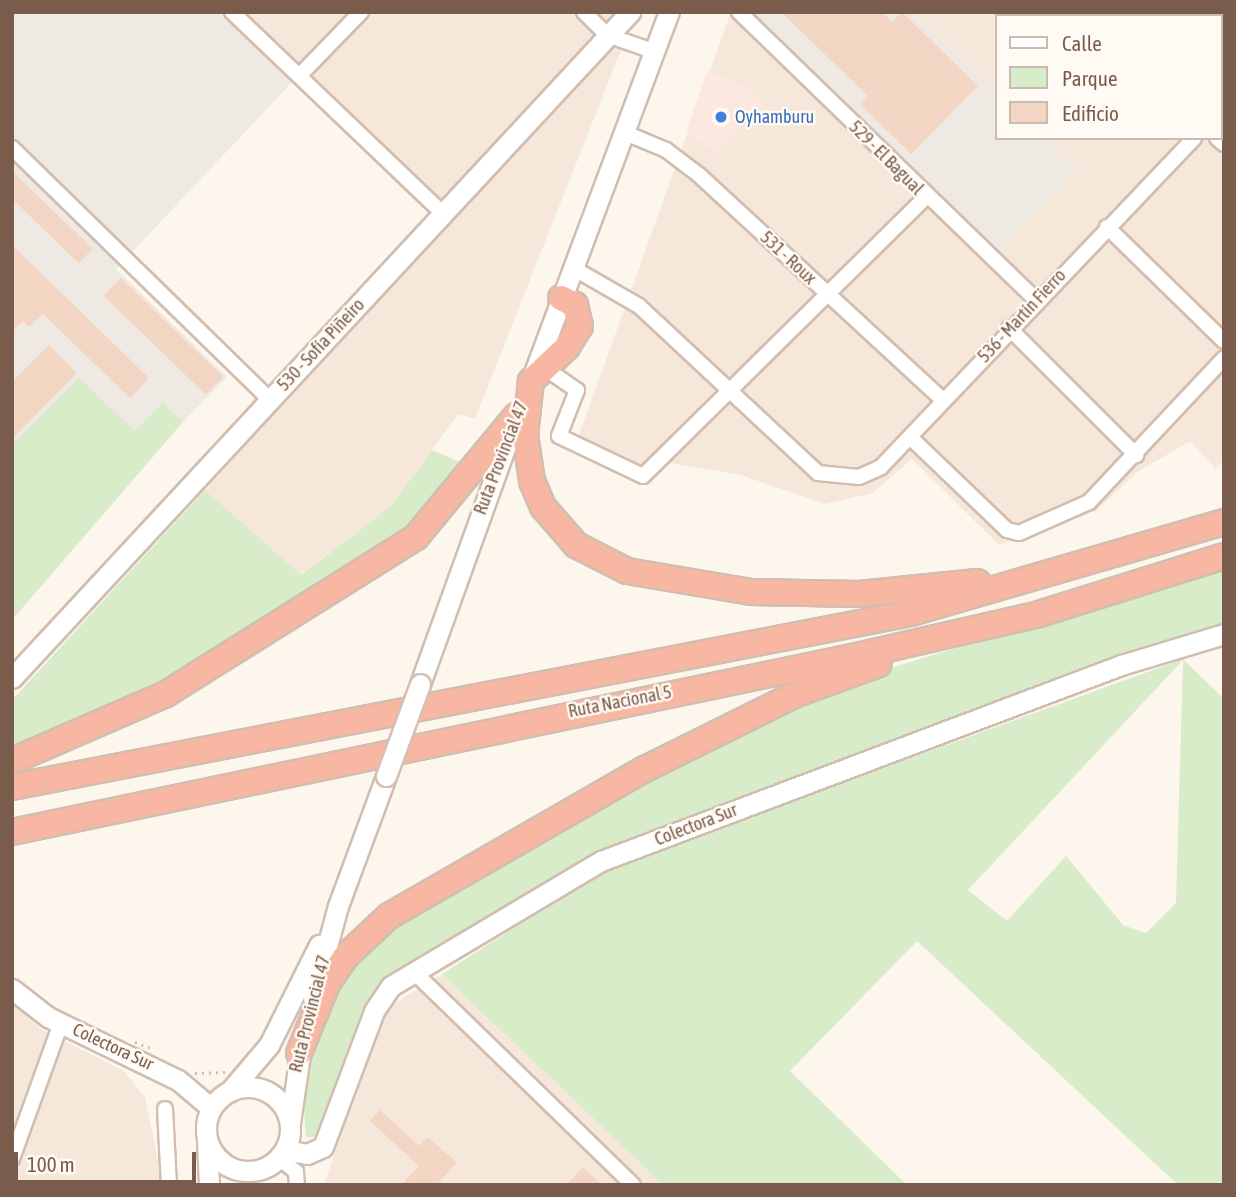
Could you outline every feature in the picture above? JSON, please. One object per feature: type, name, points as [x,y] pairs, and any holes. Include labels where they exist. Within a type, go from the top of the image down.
[{"type":"highway","points":[[561,298],[575,305],[580,326],[538,374],[526,453],[544,507],[576,545],[627,571],[709,587],[799,595],[937,587],[1079,569]]},
{"type":"highway","points":[[12,761],[166,694],[416,537],[516,416]]},
{"type":"highway","name":"Ruta Nacional 5","points":[[12,787],[747,648],[911,613],[1079,569],[1224,522]]},
{"type":"highway","name":"Ruta Nacional 5","points":[[12,832],[1039,614],[1224,556]]},
{"type":"highway","points":[[299,1053],[327,984],[345,957],[389,916],[645,769],[794,695],[1039,614]]},
{"type":"street","points":[[232,12],[442,213]]},
{"type":"street","points":[[300,75],[361,12]]},
{"type":"street","points":[[584,12],[607,36],[653,51]]},
{"type":"street","name":"530 - Sofía Piñeiro","points":[[12,678],[630,12]]},
{"type":"street","points":[[561,298],[668,12]]},
{"type":"street","name":"529 - El Bagual","points":[[739,12],[926,197],[1036,300]]},
{"type":"street","name":"531 - Roux","points":[[623,132],[681,160],[943,400]]},
{"type":"street","name":"536 - Martín Fierro","points":[[729,391],[818,473],[842,479],[881,467],[1009,328],[1192,140]]},
{"type":"street","points":[[12,148],[270,400]]},
{"type":"street","points":[[538,374],[577,390],[559,436],[643,475],[926,197]]},
{"type":"street","points":[[1107,227],[1224,341]]},
{"type":"street","points":[[573,268],[639,306],[729,391]]},
{"type":"street","points":[[1009,328],[1136,455]]},
{"type":"street","points":[[910,437],[1010,532],[1083,506],[1136,455],[1224,358]]},
{"type":"street","name":"Ruta Provincial 47","points":[[290,1124],[299,1053],[338,906],[516,416],[538,374]]},
{"type":"street","name":"Colectora Sur","points":[[282,1154],[307,1154],[323,1147],[374,1011],[391,986],[601,861],[1108,670],[1224,634]]},
{"type":"street","name":"Ruta Provincial 47","points":[[230,1091],[275,1034],[338,906]]},
{"type":"street","points":[[414,972],[634,1185]]},
{"type":"street","name":"Colectora Sur","points":[[12,989],[61,1023],[178,1080],[211,1108]]},
{"type":"street","points":[[12,1159],[61,1023]]},
{"type":"street","points":[[209,1185],[206,1134],[211,1108],[230,1091],[268,1092],[290,1124],[282,1154],[246,1185]]},
{"type":"street","points":[[164,1109],[169,1185]]},
{"type":"street","points":[[206,1134],[225,1165],[261,1170]]},
{"type":"street","points":[[282,1154],[296,1172],[297,1185]]},
{"type":"path","points":[[130,1055],[136,1040],[160,1054]]},
{"type":"path","points":[[184,1067],[211,1076],[231,1071]]},
{"type":"shaded area","points":[[12,12],[225,12],[295,79],[116,269],[227,377],[183,422],[163,402],[135,431],[79,377],[12,445]]},
{"type":"shaded area","points":[[225,12],[636,12],[475,419],[458,414],[391,506],[300,575],[205,490],[443,225]]},
{"type":"shaded area","points":[[731,12],[748,12],[998,252],[1076,169],[1046,140],[1222,140],[1222,14],[995,14],[995,91],[913,12],[1224,12],[1224,460],[1216,469],[1190,441],[1136,473],[1096,511],[999,545],[912,459],[873,493],[825,504],[741,475],[664,462],[633,470],[579,435]]},
{"type":"shaded area","points":[[748,12],[913,12],[995,91],[995,140],[1046,140],[1076,168],[998,252]]},
{"type":"shaded area","name":"Oyhamburu","points":[[707,71],[747,86],[762,105],[715,155],[687,129]]},
{"type":"shaded area","points":[[442,974],[663,1185],[324,1185],[384,1010]]},
{"type":"shaded area","points":[[12,1004],[41,1029],[124,1071],[145,1097],[163,1185],[12,1185]]},
{"type":"green space","points":[[79,377],[135,431],[163,402],[183,422],[12,620],[12,445]]},
{"type":"green space","points":[[432,450],[465,464],[429,515],[161,688],[12,753],[12,700],[205,490],[301,575],[391,506]]},
{"type":"green space","points":[[1224,565],[1224,624],[1110,660],[599,855],[382,984],[362,1012],[323,1126],[315,1137],[306,1137],[303,1097],[324,1007],[351,958],[381,929],[682,754],[852,680]]},
{"type":"green space","points":[[1183,659],[1224,699],[1224,1185],[1178,1185],[917,941],[790,1071],[907,1185],[663,1185],[442,974],[608,868]],"holes":[[[1183,660],[1176,903],[1146,933],[1123,925],[1066,856],[1007,921],[968,890]]]},
{"type":"building","points":[[781,12],[882,12],[892,22],[902,12],[978,86],[911,154],[860,104],[868,96]]},
{"type":"building","points":[[12,171],[93,249],[79,263],[12,199]]},
{"type":"building","points":[[12,245],[149,378],[130,398],[43,314],[29,327],[23,321],[12,331]]},
{"type":"building","points":[[121,278],[223,377],[206,395],[104,296]]},
{"type":"building","points":[[49,345],[77,373],[12,439],[12,382]]},
{"type":"building","points":[[380,1110],[419,1146],[428,1137],[457,1163],[436,1185],[401,1185],[419,1166],[370,1121]]},
{"type":"building","points":[[583,1167],[602,1185],[566,1185]]},
{"type":"place","name":"Oyhamburu","points":[[721,117]]}]
